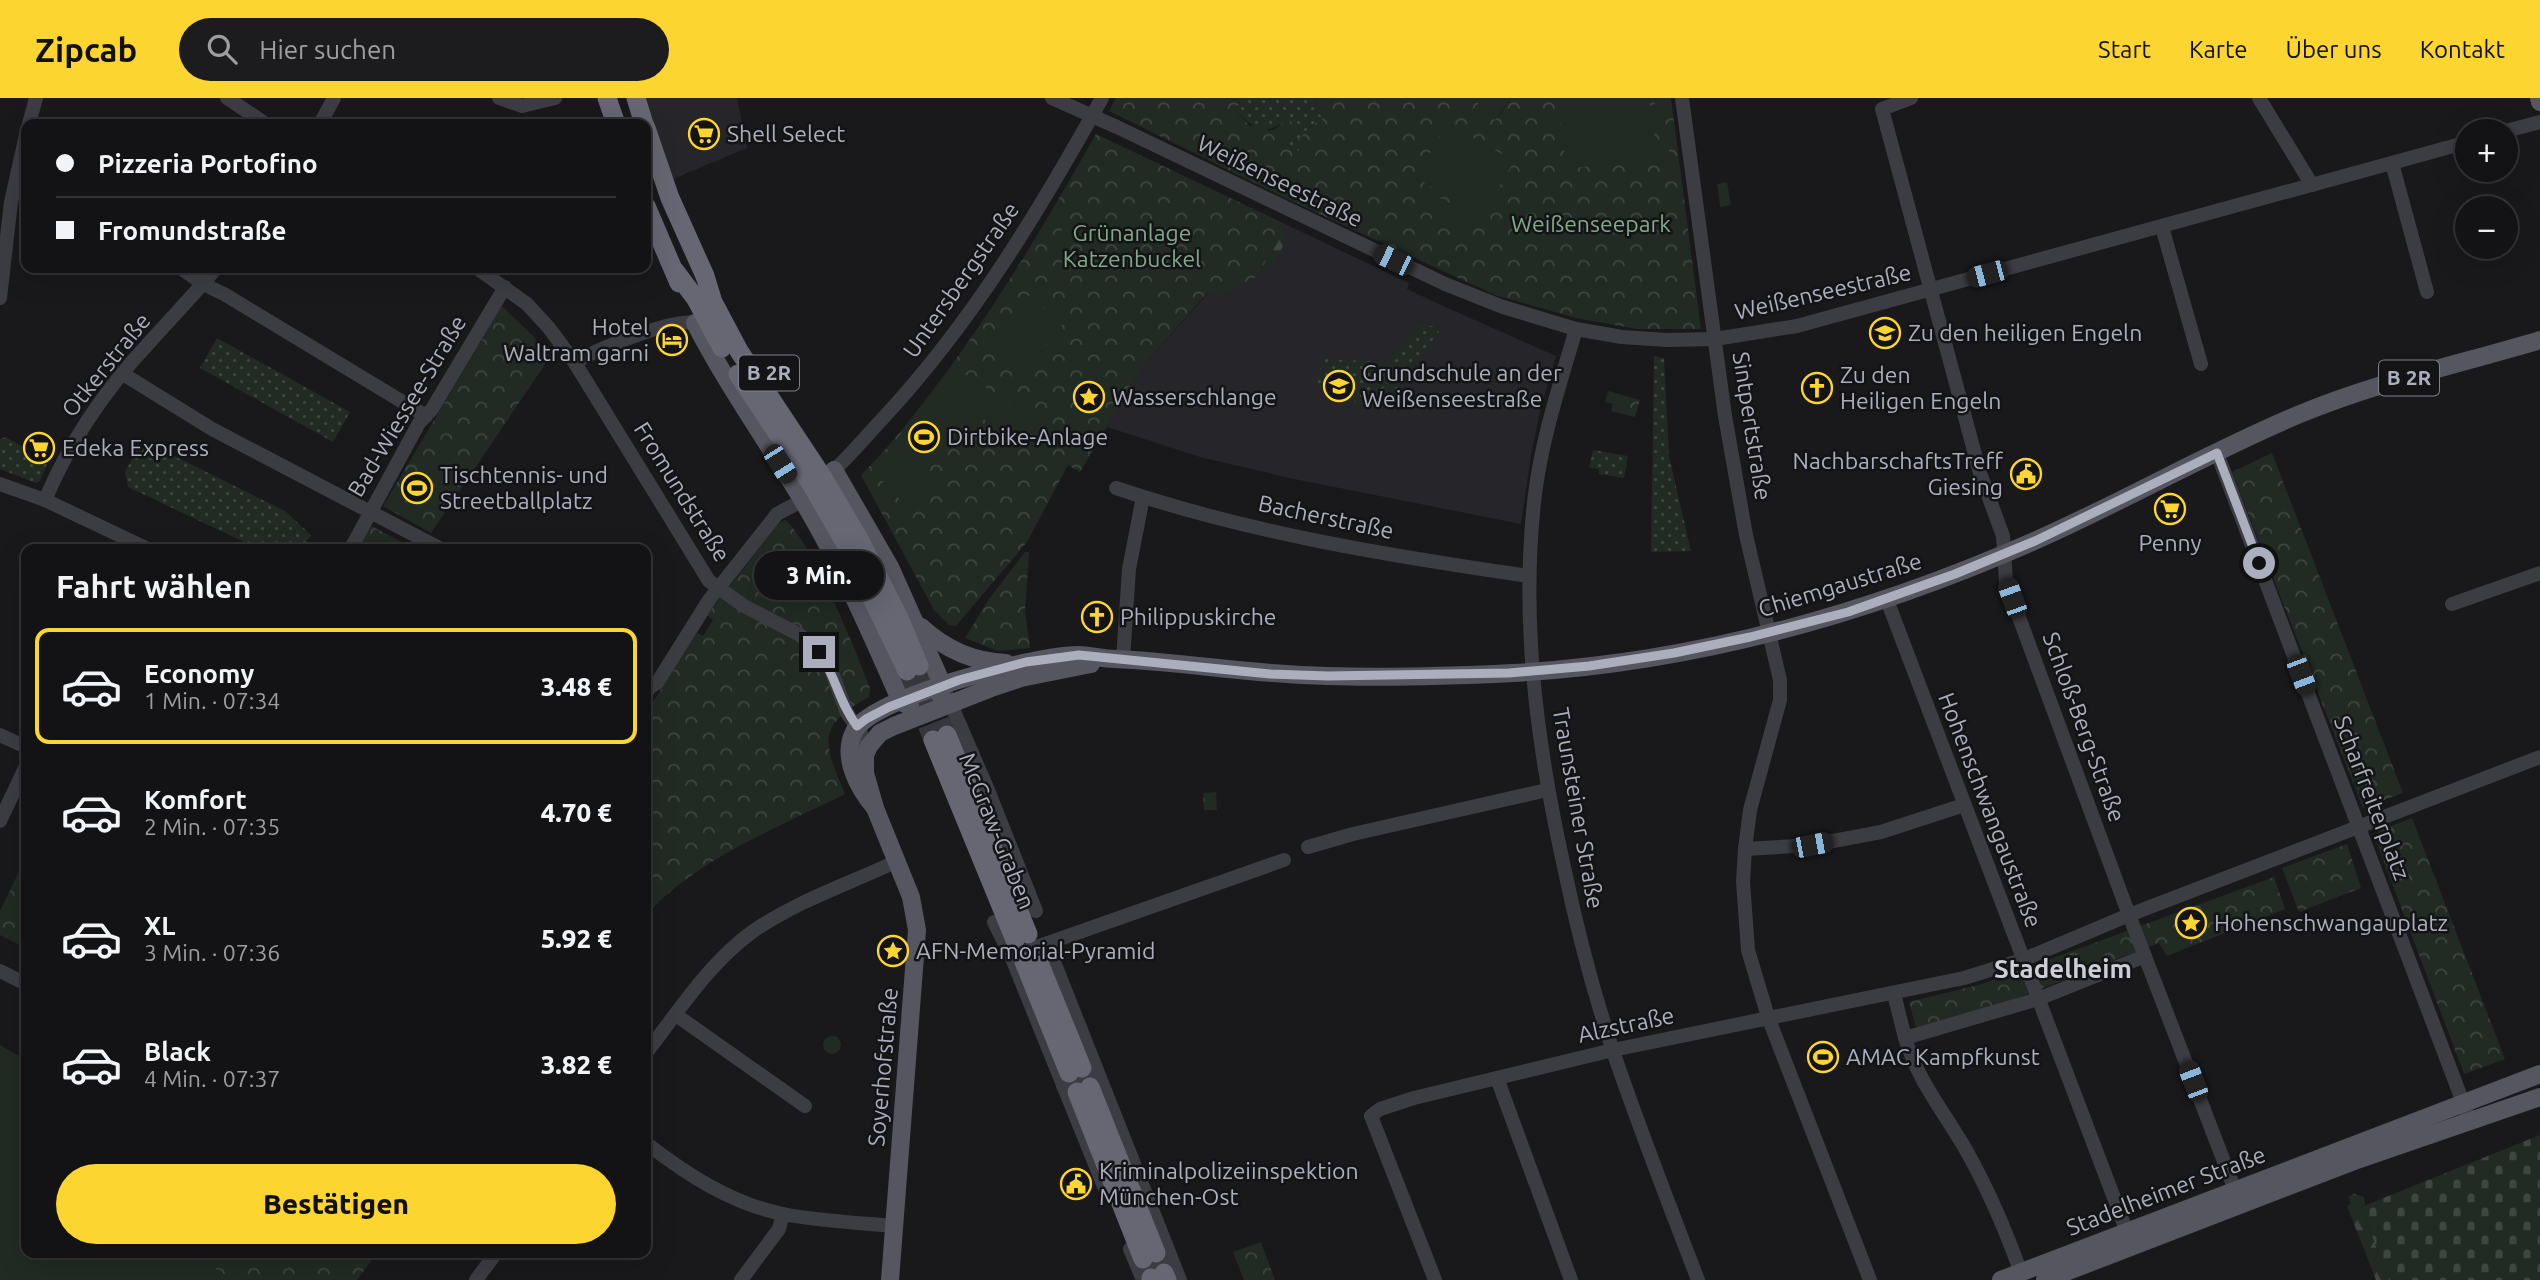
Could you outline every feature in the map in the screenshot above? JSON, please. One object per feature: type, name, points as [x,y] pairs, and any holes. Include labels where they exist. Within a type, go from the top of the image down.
[{"type":"highway","points":[[607,98],[614,119]]},
{"type":"highway","name":"B 2R","points":[[636,98],[643,119]]},
{"type":"highway","name":"B 2R","points":[[651,143],[670,198],[705,276],[722,297],[768,372],[834,470]]},
{"type":"highway","name":"B 2R","points":[[651,217],[695,323]]},
{"type":"highway","points":[[675,271],[696,299],[731,363],[825,507],[913,668],[898,618],[859,539],[822,476],[739,351],[713,302],[705,276]]},
{"type":"highway","name":"McGraw-Graben","points":[[940,737],[1157,1271]]},
{"type":"main road","name":"B 2R","points":[[695,323],[734,395],[803,500],[862,609],[901,702]]},
{"type":"main road","name":"Chiemgaustraße","points":[[857,726],[874,714],[943,686],[1026,662],[1079,655],[1257,673],[1328,676],[1533,671],[1568,669],[1674,653],[1770,633],[1887,600],[2004,553],[2301,414],[2337,400],[2540,340]]},
{"type":"main road","name":"B 2R","points":[[834,470],[879,548],[916,622],[936,640],[967,656],[994,662],[1026,662]]},
{"type":"main road","points":[[901,702],[929,712],[943,686],[916,622]]},
{"type":"main road","name":"Chiemgaustraße","points":[[864,765],[869,746],[880,733],[929,712],[1021,678],[1117,659]]},
{"type":"main road","points":[[857,726],[851,739],[850,760],[861,791],[875,808]]},
{"type":"main road","points":[[864,765],[875,808]]},
{"type":"main road","name":"Soyerhofstraße","points":[[875,808],[914,910],[917,942],[890,1280]]},
{"type":"main road","name":"Stadelheimer Straße","points":[[2045,1280],[2351,1154],[2463,1103],[2540,1074]]},
{"type":"main road","name":"Stadelheimer Straße","points":[[2001,1280],[2235,1190],[2470,1121],[2540,1097]]},
{"type":"street","points":[[30,119],[36,98]]},
{"type":"street","points":[[227,98],[258,119]]},
{"type":"street","points":[[323,119],[334,98]]},
{"type":"street","points":[[499,98],[522,106],[555,98]]},
{"type":"street","name":"Weißenseestraße","points":[[1052,98],[1472,297],[1576,329],[1622,337],[1667,340],[1715,339],[1797,326],[2455,146]]},
{"type":"street","name":"Untersbergstraße","points":[[834,470],[916,382],[968,316],[1044,200],[1102,98]]},
{"type":"street","name":"Sintpertstraße","points":[[1682,98],[1725,416],[1746,534],[1779,669],[1780,700],[1750,810],[1745,849],[1743,883],[1748,950],[1768,1017],[1870,1280]]},
{"type":"street","name":"Schloß-Berg-Straße","points":[[1910,98],[1882,109],[1980,473],[2000,528],[2006,582],[2129,915]]},
{"type":"street","points":[[2259,98],[2312,185]]},
{"type":"street","points":[[2518,128],[2540,122]]},
{"type":"street","points":[[2392,163],[2427,292]]},
{"type":"street","points":[[0,298],[11,202],[21,169]]},
{"type":"street","points":[[2162,227],[2202,364]]},
{"type":"street","points":[[188,273],[426,416]]},
{"type":"street","name":"Otkerstraße","points":[[45,500],[78,434],[123,374],[212,273]]},
{"type":"street","name":"Fromundstraße","points":[[484,273],[527,304],[575,363],[703,571],[719,589],[744,606],[800,635],[830,667],[844,707],[861,733],[860,755],[864,765]]},
{"type":"street","name":"Bad-Wiessee-Straße","points":[[353,544],[419,424],[505,287]]},
{"type":"street","points":[[575,363],[588,354],[665,327],[682,322],[695,323]]},
{"type":"street","name":"Traunsteiner Straße","points":[[1576,329],[1541,454],[1535,496],[1529,576],[1539,742],[1579,936],[1613,1050],[1698,1280]]},
{"type":"street","points":[[123,374],[212,429],[432,544]]},
{"type":"street","name":"Scharfreiterplatz","points":[[2217,453],[2470,1121]]},
{"type":"street","points":[[0,484],[45,500],[137,544]]},
{"type":"street","name":"Bacherstraße","points":[[1116,488],[1319,540],[1422,560],[1529,576]]},
{"type":"street","points":[[1117,659],[1134,531],[1143,497]]},
{"type":"street","points":[[652,679],[777,514],[803,500]]},
{"type":"street","points":[[2452,604],[2540,573]]},
{"type":"street","name":"Hohenschwangaustraße","points":[[1887,600],[2127,1232]]},
{"type":"street","points":[[943,686],[1036,911]]},
{"type":"street","points":[[0,735],[21,745]]},
{"type":"street","points":[[2021,1273],[1977,1172],[1913,1063],[1894,994],[1964,978],[2022,960],[2129,915],[2540,757]]},
{"type":"street","points":[[0,821],[21,777]]},
{"type":"street","points":[[1308,847],[1353,834],[1547,790]]},
{"type":"street","points":[[1745,849],[1812,845],[1881,832],[1964,805]]},
{"type":"street","points":[[994,922],[1027,949],[1284,860]]},
{"type":"street","points":[[651,1047],[714,968],[752,933],[792,909],[897,861]]},
{"type":"street","points":[[2129,915],[2235,1190]]},
{"type":"street","points":[[1905,1038],[2038,999],[2145,956]]},
{"type":"street","points":[[0,971],[21,982]]},
{"type":"street","name":"Alzstraße","points":[[1435,1280],[1371,1116],[1380,1109],[1414,1098],[1613,1050],[1894,994]]},
{"type":"street","points":[[676,1015],[805,1106]]},
{"type":"street","points":[[1497,1078],[1571,1280]]},
{"type":"street","points":[[1079,1080],[1157,1271]]},
{"type":"street","points":[[651,1147],[687,1173],[747,1203],[783,1214],[894,1226]]},
{"type":"street","points":[[741,1280],[779,1229],[783,1214]]},
{"type":"street","points":[[477,1280],[492,1258]]},
{"type":"shaded area","points":[[644,98],[737,98],[747,148],[673,179]]},
{"type":"shaded area","name":"Grundschule an der Weißenseestraße","points":[[1285,224],[1409,283],[1407,289],[1556,356],[1531,455],[1521,524],[1294,479],[1200,457],[1107,427],[1144,365],[1208,293],[1221,298],[1258,276]]},
{"type":"green space","name":"Weißenseepark","points":[[1116,98],[1242,98],[1235,110],[1250,126],[1264,125],[1269,131],[1277,128],[1283,121],[1291,121],[1296,136],[1287,144],[1293,150],[1299,151],[1298,139],[1311,125],[1322,123],[1322,117],[1314,107],[1317,98],[1478,98],[1478,107],[1498,117],[1511,98],[1671,98],[1701,329],[1637,329],[1576,318],[1495,295],[1285,198],[1109,111]],"holes":[[[1428,192],[1469,233],[1420,208]]]},
{"type":"green space","points":[[1242,98],[1317,98],[1314,107],[1322,117],[1322,124],[1311,125],[1303,136],[1300,151],[1293,150],[1287,143],[1283,121],[1270,129],[1264,129],[1252,124],[1235,110]]},
{"type":"green space","points":[[1478,98],[1511,98],[1495,120],[1478,107]]},
{"type":"green space","points":[[1557,98],[1649,98],[1657,157],[1567,169]]},
{"type":"green space","points":[[1654,98],[1662,98],[1673,180],[1665,181]]},
{"type":"green space","points":[[1447,123],[1514,161],[1483,216],[1416,178]]},
{"type":"green space","name":"Grünanlage Katzenbuckel","points":[[1096,134],[1285,224],[1258,276],[1221,298],[1207,293],[1144,365],[1080,472],[1068,465],[1027,542],[956,626],[949,625],[934,610],[861,475],[907,423],[978,328],[1039,232]]},
{"type":"green space","points":[[1727,182],[1731,205],[1720,207],[1717,184]]},
{"type":"green space","points":[[1428,192],[1477,217],[1469,233],[1419,208]]},
{"type":"green space","points":[[1065,225],[1071,229],[1045,268],[1039,264]]},
{"type":"green space","points":[[1278,225],[1287,237],[1273,267],[1258,262]]},
{"type":"green space","points":[[1246,266],[1250,271],[1218,292],[1214,287]]},
{"type":"green space","points":[[1027,295],[1063,323],[1023,375],[987,347]]},
{"type":"green space","points":[[502,306],[550,357],[431,533],[383,506]]},
{"type":"green space","points":[[1422,323],[1441,329],[1381,411],[1314,387],[1324,359],[1385,362]]},
{"type":"green space","points":[[217,338],[350,412],[333,442],[200,368]]},
{"type":"green space","points":[[1654,356],[1664,358],[1669,456],[1691,551],[1651,552]]},
{"type":"green space","name":"Dirtbike-Anlage","points":[[952,366],[1038,421],[1026,439],[968,412],[919,477],[932,493],[911,511],[871,469],[889,450]]},
{"type":"green space","points":[[1608,391],[1640,400],[1635,417],[1611,411],[1613,404],[1605,402]]},
{"type":"green space","points":[[6,437],[42,458],[40,462],[47,464],[40,481],[36,483],[0,469],[0,439]]},
{"type":"green space","points":[[138,448],[164,451],[285,511],[311,535],[305,544],[248,544],[128,487],[125,472]]},
{"type":"green space","points":[[1593,450],[1628,456],[1624,478],[1599,474],[1599,469],[1589,468]]},
{"type":"green space","points":[[2272,453],[2403,793],[2363,808],[2232,472]]},
{"type":"green space","points":[[785,520],[796,532],[820,573],[870,688],[869,697],[840,717],[832,727],[829,738],[832,762],[845,794],[766,832],[714,861],[689,877],[651,910],[651,705],[697,633],[703,636],[713,620],[707,615],[779,523]]},
{"type":"green space","points":[[368,524],[405,544],[359,544]]},
{"type":"green space","points":[[1025,552],[1029,552],[1025,611],[1030,648],[998,651],[965,638],[989,599]]},
{"type":"green space","points":[[1216,792],[1217,810],[1204,810],[1203,793]]},
{"type":"green space","points":[[2412,818],[2505,1059],[2464,1074],[2375,838],[2378,831]]},
{"type":"green space","points":[[2347,844],[2361,888],[2299,912],[2282,868]]},
{"type":"green space","points":[[21,867],[21,946],[0,935],[0,911]]},
{"type":"green space","points":[[2274,877],[2285,909],[2167,956],[2159,943],[1999,1005],[1916,1028],[1909,1002],[1982,984]]},
{"type":"green space","points":[[832,1036],[838,1039],[841,1045],[838,1051],[832,1054],[826,1051],[823,1045],[826,1039]]},
{"type":"green space","points":[[0,1045],[21,1057],[21,1258],[200,1258],[231,1280],[0,1280]]},
{"type":"green space","points":[[2540,1135],[2540,1280],[2389,1280],[2361,1207]]},
{"type":"green space","points":[[2354,1194],[2364,1197],[2365,1205],[2361,1207],[2389,1280],[2376,1280],[2347,1206],[2351,1204],[2348,1197]]},
{"type":"green space","points":[[1261,1242],[1275,1280],[1244,1280],[1233,1252]]},
{"type":"green space","points":[[200,1258],[373,1258],[357,1280],[231,1280]]},
{"type":"tunnel","points":[[919,666],[947,735]]},
{"type":"tunnel","points":[[907,671],[933,740]]},
{"type":"place","name":"Shell Select","points":[[704,134]]},
{"type":"place","name":"Zu den heiligen Engeln","points":[[1885,333]]},
{"type":"place","name":"Hotel Waltram garni","points":[[672,340]]},
{"type":"place","name":"Grundschule an der Weißenseestraße","points":[[1339,386]]},
{"type":"place","name":"Zu den Heiligen Engeln","points":[[1817,388]]},
{"type":"place","name":"Wasserschlange","points":[[1089,397]]},
{"type":"place","name":"Dirtbike-Anlage","points":[[924,437]]},
{"type":"place","name":"Edeka Express","points":[[39,448]]},
{"type":"place","name":"NachbarschaftsTreff Giesing","points":[[2026,474]]},
{"type":"place","name":"Tischtennis- und Streetballplatz","points":[[417,488]]},
{"type":"place","name":"Penny","points":[[2170,509]]},
{"type":"place","name":"Philippuskirche","points":[[1097,617]]},
{"type":"place","name":"Hohenschwangauplatz","points":[[2191,923]]},
{"type":"place","name":"AFN-Memorial-Pyramid","points":[[893,951]]},
{"type":"place","name":"AMAC Kampfkunst","points":[[1823,1057]]},
{"type":"place","name":"Kriminalpolizeiinspektion München-Ost","points":[[1076,1184]]},
{"type":"district","name":"Stadelheim","points":[[2063,969]]},
{"type":"route","points":[[819,652],[830,667],[847,713],[857,726],[889,707],[959,680],[1026,662],[1079,655],[1270,674],[1328,676],[1378,677],[1568,669],[1674,653],[1770,633],[1887,600],[2035,541],[2217,453],[2259,563]]}]
